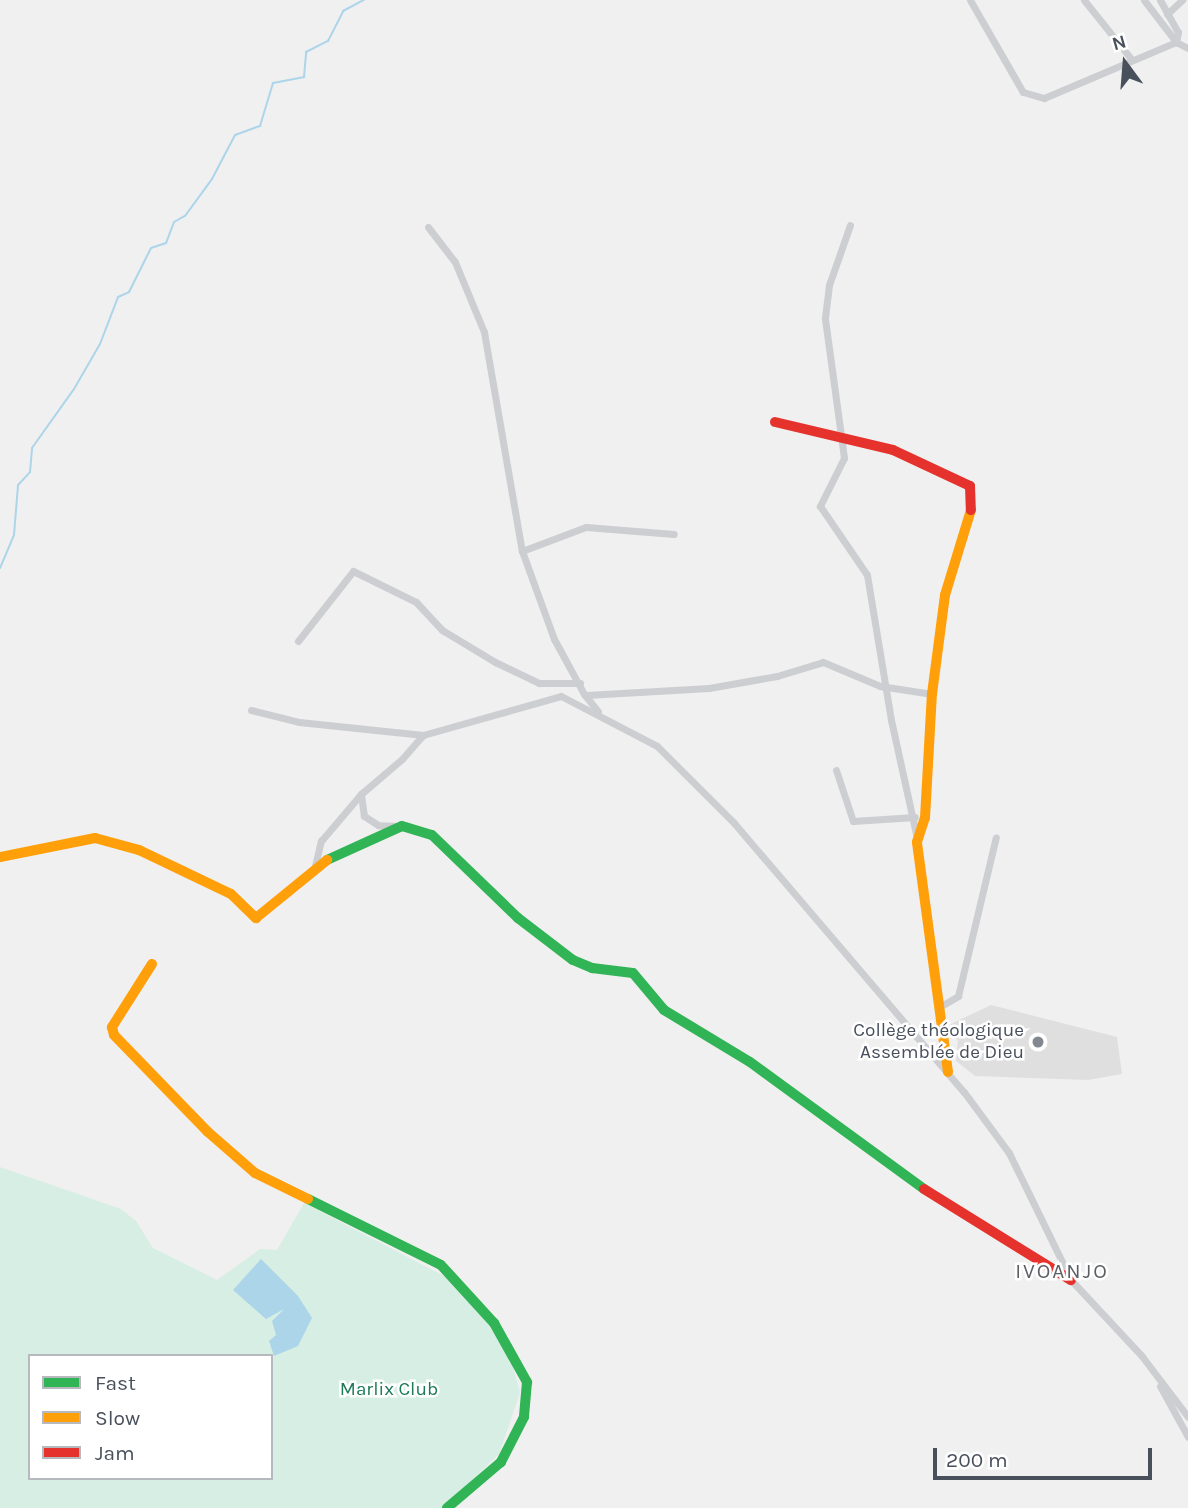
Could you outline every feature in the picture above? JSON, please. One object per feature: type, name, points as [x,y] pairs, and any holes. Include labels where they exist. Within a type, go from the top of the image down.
[{"type":"street","points":[[970,0],[1023,92],[1044,98],[1176,42]]},
{"type":"street","points":[[1084,0],[1132,60]]},
{"type":"street","points":[[1144,0],[1176,42],[1188,50]]},
{"type":"street","points":[[1160,0],[1178,32],[1176,42]]},
{"type":"street","points":[[1167,14],[1182,0]]},
{"type":"street","points":[[850,225],[829,285],[825,318],[844,458],[820,506],[867,575],[885,686],[915,817],[948,1072]]},
{"type":"street","points":[[428,227],[455,262],[484,332],[522,551],[554,639],[601,714]]},
{"type":"street","points":[[775,422],[840,434],[893,450],[970,486],[971,510],[945,595],[932,694],[925,818],[917,842]]},
{"type":"street","points":[[522,551],[586,527],[674,534]]},
{"type":"street","points":[[298,641],[353,571],[416,602],[442,630],[495,662],[539,683],[580,683]]},
{"type":"street","points":[[587,695],[709,688],[777,676],[823,662],[885,686],[932,694]]},
{"type":"street","points":[[251,710],[299,722],[423,735],[561,696],[601,714],[657,746],[734,823],[948,1072],[1009,1153],[1072,1280],[1150,1367],[1188,1417]]},
{"type":"street","points":[[314,866],[321,841],[361,794],[402,759],[423,735]]},
{"type":"street","points":[[836,769],[853,821],[915,817]]},
{"type":"street","points":[[361,794],[364,816],[378,825],[402,826],[432,835],[518,918],[573,960],[592,968],[633,973],[664,1010],[750,1062],[930,1193],[1057,1275],[1072,1280]]},
{"type":"street","points":[[0,857],[95,838],[139,850],[231,894],[256,918],[314,866],[402,826]]},
{"type":"street","points":[[941,1006],[958,996],[996,836]]},
{"type":"street","points":[[152,964],[112,1027],[114,1035],[208,1132],[255,1173],[441,1265],[494,1324],[527,1382],[524,1417],[501,1462],[447,1508]]},
{"type":"street","points":[[1150,1367],[1188,1437]]},
{"type":"shaded area","name":"Collège théologique Assemblée de Dieu","points":[[991,1005],[1117,1037],[1122,1074],[1088,1080],[975,1076],[956,1061],[958,1040],[950,1034],[951,1024]]},
{"type":"green space","name":"Marlix Club","points":[[0,1167],[121,1209],[136,1221],[153,1248],[217,1280],[260,1249],[277,1250],[304,1203],[446,1277],[486,1321],[511,1360],[520,1393],[499,1454],[443,1508],[0,1508]]},
{"type":"water","points":[[261,1259],[298,1296],[312,1318],[298,1346],[274,1356],[269,1341],[276,1335],[272,1321],[284,1309],[266,1319],[233,1290]]},
{"type":"waterway","points":[[0,568],[14,535],[18,485],[30,472],[32,448],[74,389],[100,344],[118,297],[129,292],[151,248],[166,243],[174,222],[185,216],[212,179],[235,135],[260,126],[273,83],[304,77],[306,52],[328,41],[343,11],[364,0]]},
{"type":"traffic: fast","points":[[327,860],[402,826],[432,835],[518,918],[573,960],[592,968],[633,973],[664,1010],[750,1062],[924,1189]]},
{"type":"traffic: fast","points":[[308,1199],[441,1265],[494,1323],[527,1382],[524,1417],[501,1462],[447,1508]]},
{"type":"traffic: slow","points":[[948,1072],[917,842],[925,818],[932,694],[945,595],[971,510]]},
{"type":"traffic: slow","points":[[0,857],[95,838],[139,850],[231,894],[256,918],[327,860]]},
{"type":"traffic: slow","points":[[152,964],[112,1027],[114,1035],[208,1132],[255,1173],[308,1199]]},
{"type":"traffic: jam","points":[[775,422],[893,450],[970,486],[971,510]]},
{"type":"traffic: jam","points":[[924,1189],[1071,1280]]},
{"type":"place","name":"Collège théologique Assemblée de Dieu","points":[[1038,1042]]},
{"type":"district","name":"IVOANJO","points":[[1062,1271]]}]
